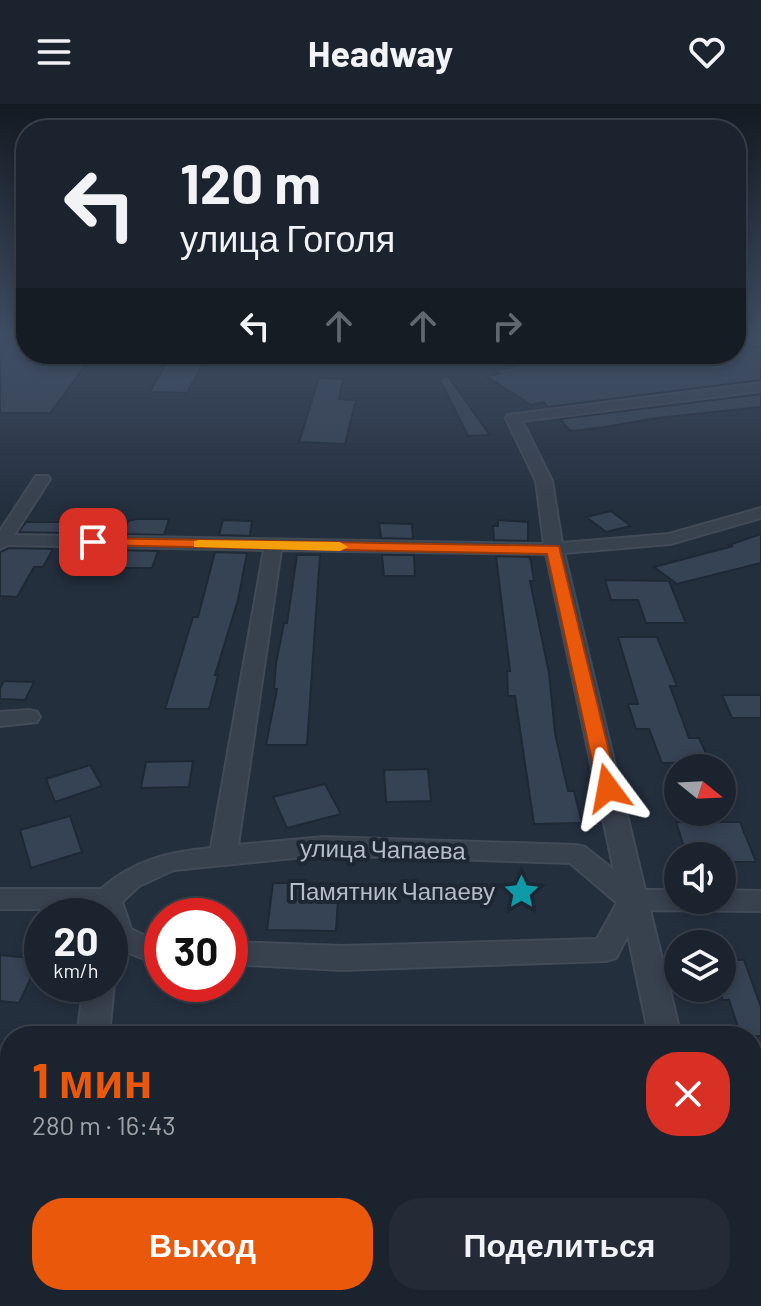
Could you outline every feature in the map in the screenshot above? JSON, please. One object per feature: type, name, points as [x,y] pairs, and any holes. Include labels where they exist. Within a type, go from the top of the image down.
[{"type":"street","points":[[663,1026],[554,549],[544,481],[513,418],[688,396]]},
{"type":"street","points":[[1,541],[42,479]]},
{"type":"street","points":[[1,541],[554,549],[670,539],[761,513]]},
{"type":"street","points":[[223,856],[273,546]]},
{"type":"street","points":[[0,719],[29,717]]},
{"type":"street","name":"улица Чапаева","points":[[108,898],[130,879],[170,861],[323,846],[576,854],[632,900]]},
{"type":"street","points":[[0,899],[24,899]]},
{"type":"street","points":[[632,900],[761,901]]},
{"type":"street","points":[[248,954],[342,958],[606,950],[632,900]]},
{"type":"street","points":[[94,1026],[97,1002]]},
{"type":"building","points":[[0,396],[63,396],[50,413],[0,413]]},
{"type":"building","points":[[313,396],[356,400],[345,444],[299,442]]},
{"type":"building","points":[[448,396],[462,396],[490,435],[468,436]]},
{"type":"building","points":[[517,396],[634,396],[548,407],[544,402],[531,405]]},
{"type":"building","points":[[761,396],[761,407],[657,418],[599,428],[570,431],[560,419]]},
{"type":"building","points":[[611,511],[631,526],[606,532],[586,517]]},
{"type":"building","points":[[169,519],[164,535],[123,534],[128,521]]},
{"type":"building","points":[[223,520],[252,521],[250,536],[219,535]]},
{"type":"building","points":[[498,520],[528,522],[528,541],[494,540],[493,526],[498,526]]},
{"type":"building","points":[[26,522],[68,522],[62,533],[19,532]]},
{"type":"building","points":[[379,523],[412,524],[413,539],[381,538]]},
{"type":"building","points":[[761,534],[761,563],[677,584],[654,567],[733,546],[729,545]]},
{"type":"building","points":[[9,548],[53,549],[43,567],[34,567],[17,597],[0,596],[0,552]]},
{"type":"building","points":[[116,550],[158,551],[152,568],[109,568]]},
{"type":"building","points":[[215,552],[247,553],[209,709],[165,709],[193,617],[198,617]]},
{"type":"building","points":[[297,555],[320,555],[307,745],[266,745],[277,689],[274,689],[276,663],[284,623],[287,623]]},
{"type":"building","points":[[382,555],[414,555],[415,576],[384,576]]},
{"type":"building","points":[[496,556],[529,557],[531,561],[534,581],[530,581],[549,673],[555,733],[568,791],[574,791],[582,823],[534,824],[515,696],[508,696],[507,671],[510,671]]},
{"type":"building","points":[[605,580],[669,581],[686,623],[646,623],[638,600],[611,600]]},
{"type":"building","points":[[618,637],[657,637],[677,686],[670,686],[689,738],[699,738],[706,754],[664,754],[662,763],[649,729],[636,729],[628,704],[638,704]]},
{"type":"building","points":[[4,681],[34,682],[25,700],[0,699]]},
{"type":"building","points":[[722,695],[761,695],[761,718],[732,718]]},
{"type":"building","points":[[193,761],[189,787],[141,788],[146,762]]},
{"type":"building","points":[[90,765],[102,786],[55,802],[46,779]]},
{"type":"building","points":[[428,769],[431,801],[386,802],[384,770]]},
{"type":"building","points":[[325,784],[341,814],[287,828],[273,797]]},
{"type":"building","points":[[70,816],[82,852],[31,868],[20,830]]},
{"type":"building","points":[[736,822],[740,822],[756,862],[736,862],[736,842],[682,842],[677,826],[736,826]]},
{"type":"building","points":[[273,883],[339,883],[336,931],[267,930]]},
{"type":"building","points":[[0,955],[24,957],[24,993],[19,1003],[0,1001]]},
{"type":"building","points":[[736,960],[744,960],[761,1007],[761,1026],[738,1026],[730,1002],[736,1002]]},
{"type":"slow traffic","points":[[199,544],[340,547]]},
{"type":"place","name":"Памятник Чапаеву","points":[[521,892]]},
{"type":"route","points":[[93,542],[554,549],[608,788]]}]
